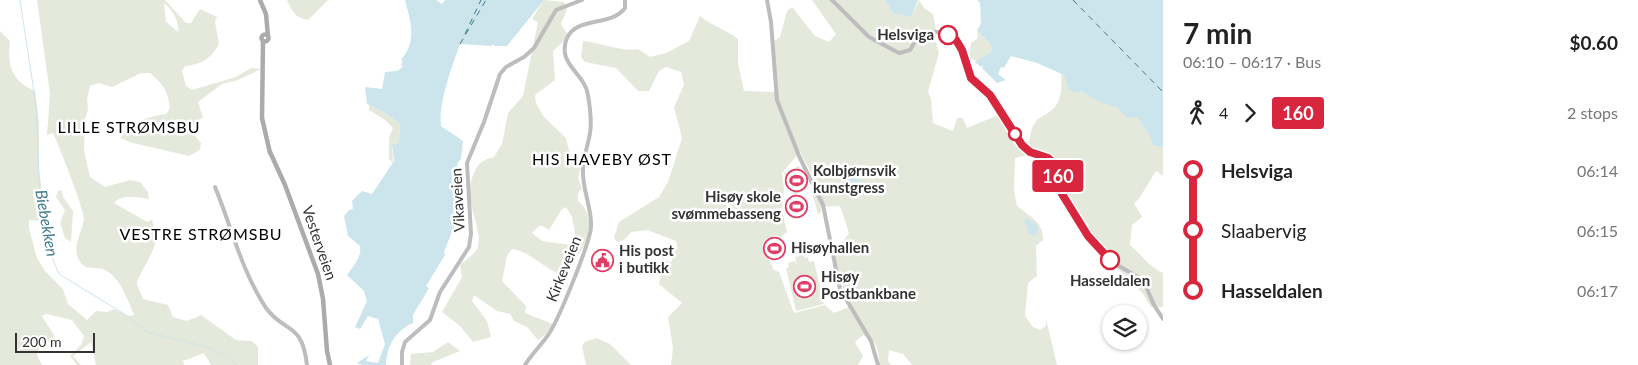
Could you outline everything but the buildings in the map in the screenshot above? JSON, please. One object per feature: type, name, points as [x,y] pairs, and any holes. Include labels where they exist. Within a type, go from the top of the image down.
[{"type":"main road","name":"Vesterveien","points":[[260,0],[267,21],[262,118],[270,152],[281,174],[320,281],[330,365]]},
{"type":"main road","name":"Vikaveien","points":[[402,365],[402,352],[405,342],[430,320],[440,292],[469,247],[471,234],[467,160],[484,122],[500,74],[506,67],[524,57],[534,48],[556,10],[582,0]]},
{"type":"main road","name":"Kirkeveien","points":[[525,365],[553,326],[591,229],[583,175],[584,156],[591,129],[588,96],[584,84],[568,63],[566,40],[577,27],[609,20],[619,15],[626,7],[625,0]]},
{"type":"main road","points":[[767,0],[771,22],[777,100],[799,156],[823,205],[840,289],[871,341],[878,365]]},
{"type":"main road","points":[[832,0],[869,37],[899,53],[910,50],[919,35],[925,32],[940,32],[956,40],[964,52],[971,78],[990,95],[1022,145],[1030,152],[1048,158],[1054,163],[1062,194],[1088,236],[1114,263],[1143,280],[1154,305],[1163,318]]},
{"type":"main road","points":[[215,187],[237,252],[248,275],[266,308],[298,336],[304,350],[306,365]]},
{"type":"main road","name":"Vesterveien","points":[[326,365],[327,351]]},
{"type":"shaded area","points":[[37,0],[165,0],[186,23],[191,23],[200,9],[217,17],[215,22],[219,44],[216,49],[205,60],[197,64],[185,66],[182,71],[186,86],[192,90],[236,77],[251,68],[261,69],[238,80],[222,84],[198,102],[203,117],[191,127],[191,131],[201,143],[200,150],[189,156],[133,143],[120,138],[135,124],[153,116],[166,114],[170,108],[164,88],[150,73],[141,73],[112,87],[99,83],[90,86],[87,100],[88,110],[85,119],[84,150],[90,177],[105,187],[130,180],[140,182],[148,192],[149,199],[126,197],[114,203],[147,222],[152,220],[156,235],[155,245],[137,281],[143,299],[168,305],[173,317],[187,321],[201,315],[236,340],[252,341],[258,347],[258,365],[211,365],[204,353],[183,361],[184,365],[96,365],[91,342],[73,356],[81,365],[77,365],[70,356],[81,345],[84,336],[72,320],[46,314],[42,316],[55,337],[40,346],[37,355],[42,365],[0,365],[0,31],[10,41],[9,58],[13,72],[21,82],[35,91],[39,123],[39,170],[46,217],[44,221],[29,220],[29,228],[37,258],[45,271],[63,289],[68,304],[87,320],[96,311],[107,312],[114,309],[128,316],[134,315],[122,288],[113,276],[102,269],[85,267],[78,258],[77,247],[84,219],[71,177],[53,133],[47,135],[50,94]],"holes":[[[164,3],[176,19],[178,32],[166,22]]]},
{"type":"shaded area","points":[[287,0],[328,0],[308,20],[300,18],[294,13]]},
{"type":"shaded area","points":[[544,0],[564,2],[567,10],[561,24],[567,34],[564,41],[553,51],[555,80],[535,95],[536,103],[544,117],[566,138],[569,150],[581,167],[578,178],[582,189],[578,193],[578,201],[585,209],[589,219],[589,229],[587,239],[576,259],[560,274],[518,250],[512,249],[507,256],[502,281],[526,306],[525,313],[553,324],[545,335],[538,340],[527,327],[514,321],[510,314],[497,311],[474,295],[472,301],[487,321],[491,337],[473,342],[460,326],[442,312],[462,277],[460,265],[477,249],[479,241],[471,204],[471,184],[479,164],[494,157],[502,144],[508,113],[523,96],[538,22],[533,20]],"holes":[[[566,207],[572,217],[576,238],[569,245],[542,241],[532,233],[539,226],[549,230],[562,209]]]},
{"type":"shaded area","points":[[812,0],[885,0],[894,14],[911,17],[919,0],[924,8],[933,14],[936,30],[933,31],[939,53],[928,92],[931,98],[933,123],[953,131],[957,118],[963,118],[967,128],[1001,114],[1028,150],[1033,126],[1040,118],[1052,110],[1059,101],[1061,73],[1080,91],[1137,117],[1150,136],[1152,145],[1163,148],[1163,176],[1156,171],[1138,200],[1134,203],[1142,217],[1132,225],[1130,245],[1150,264],[1163,273],[1163,307],[1151,307],[1143,294],[1102,253],[1062,198],[1053,171],[1046,159],[1029,155],[1015,158],[1014,190],[1017,206],[1031,216],[1038,224],[1043,234],[1043,240],[1036,246],[1037,276],[1028,283],[1025,316],[1033,327],[1040,330],[1046,326],[1046,319],[1057,365],[912,365],[903,354],[889,350],[888,361],[891,365],[879,365],[877,347],[872,340],[863,335],[855,342],[863,356],[858,365],[671,365],[673,348],[668,317],[682,303],[659,284],[661,272],[667,261],[671,262],[673,258],[669,255],[674,248],[678,250],[676,241],[647,230],[631,232],[624,240],[617,242],[614,238],[619,222],[659,197],[668,182],[682,138],[674,107],[684,85],[681,72],[666,67],[659,71],[649,91],[638,91],[616,68],[585,62],[581,57],[583,41],[626,50],[638,49],[650,57],[666,53],[689,41],[700,16],[738,39],[738,63],[744,91],[774,92],[773,42],[780,37],[787,11],[792,7],[815,36],[829,42],[836,34]],"holes":[[[800,152],[817,184],[813,196],[818,214],[821,213],[821,207],[840,206],[849,233],[833,255],[849,307],[834,313],[825,305],[794,313],[779,272],[774,270],[762,245],[768,238],[776,235],[781,237],[787,232],[782,211],[784,189],[782,173]]]},
{"type":"shaded area","points":[[977,30],[991,45],[992,51],[977,61],[969,58],[971,43],[978,38]]},
{"type":"shaded area","points":[[369,105],[382,111],[400,124],[399,143],[392,144],[393,163],[389,159],[389,138],[393,128],[385,120],[369,110]]},
{"type":"shaded area","name":"Kolbjørnsvik kunstgress","points":[[799,166],[809,188],[794,195],[784,173]]},
{"type":"shaded area","points":[[62,190],[63,197],[73,211],[71,242],[65,238],[60,223],[65,210],[56,197],[58,191]]},
{"type":"shaded area","name":"Hisøy Postbankbane","points":[[806,254],[804,258],[808,257],[809,262],[814,261],[824,304],[796,311],[786,268],[789,267],[788,263],[795,261],[797,265],[795,257]]},
{"type":"shaded area","points":[[597,338],[610,344],[631,365],[586,365],[582,346],[585,342]]},
{"type":"shaded area","points":[[448,342],[460,351],[433,362],[431,365],[410,365],[411,354],[433,352]]},
{"type":"water","points":[[405,0],[436,0],[442,4],[445,0],[544,0],[507,46],[460,44],[446,85],[441,117],[441,126],[463,141],[461,159],[458,162],[454,183],[457,219],[444,252],[445,255],[426,286],[429,288],[413,315],[413,323],[401,330],[393,340],[388,352],[386,365],[362,365],[357,363],[369,355],[366,361],[378,363],[385,344],[378,319],[368,316],[360,329],[355,327],[367,301],[364,291],[347,275],[360,254],[360,246],[348,236],[344,216],[349,210],[353,209],[352,201],[362,191],[372,194],[394,161],[392,144],[399,143],[400,124],[382,111],[367,104],[365,87],[382,89],[385,72],[397,71],[403,67],[401,65],[403,61],[401,60],[406,53],[411,39],[409,16]]},
{"type":"water","points":[[885,0],[918,0],[911,17],[894,14]]},
{"type":"water","points":[[977,0],[1163,0],[1163,148],[1152,145],[1150,136],[1137,117],[1127,118],[1118,108],[1098,101],[1081,91],[1078,93],[1069,90],[1064,75],[1037,63],[1011,56],[1004,68],[1001,67],[998,74],[1006,80],[997,83],[982,68],[984,65],[981,67],[975,62],[992,51],[991,45],[977,30],[981,24],[980,3]]},
{"type":"water","points":[[848,169],[853,178],[867,183],[868,189],[858,184],[847,185],[844,181]]},
{"type":"water","points":[[1026,218],[1037,225],[1038,231],[1035,236],[1029,234],[1024,220]]},
{"type":"waterway","name":"Biebekken","points":[[20,0],[36,105],[40,199],[53,260],[59,274],[126,315],[147,332],[207,347],[221,353],[236,365]]},
{"type":"ferry route","points":[[465,34],[481,0]]},
{"type":"ferry route","points":[[460,44],[486,0]]},
{"type":"ferry route","points":[[1073,0],[1163,92]]},
{"type":"bus line","name":"160","points":[[948,35],[956,40],[960,46],[971,78],[990,95],[1022,145],[1030,152],[1048,158],[1054,163],[1059,186],[1064,198],[1074,210],[1088,236],[1110,260]]},
{"type":"place","name":"Helsviga","points":[[948,35]]},
{"type":"place","name":"Kolbjørnsvik kunstgress","points":[[797,180]]},
{"type":"place","name":"Hisøy skole svømmebasseng","points":[[797,206]]},
{"type":"place","name":"Hisøyhallen","points":[[775,248]]},
{"type":"place","name":"His post i butikk","points":[[603,260]]},
{"type":"place","name":"Hasseldalen","points":[[1110,260]]},
{"type":"place","name":"Hisøy Postbankbane","points":[[805,286]]},
{"type":"district","name":"LILLE STRØMSBU","points":[[129,127]]},
{"type":"district","name":"HIS HAVEBY ØST","points":[[602,159]]},
{"type":"district","name":"VESTRE STRØMSBU","points":[[201,234]]}]
